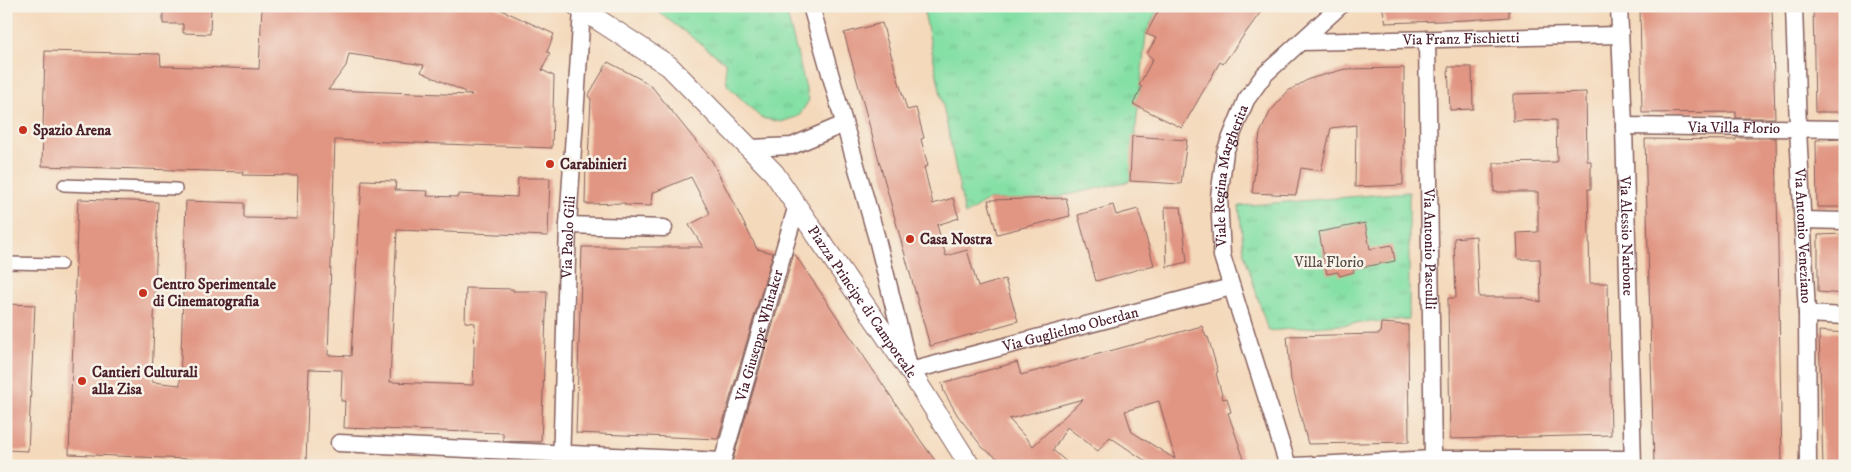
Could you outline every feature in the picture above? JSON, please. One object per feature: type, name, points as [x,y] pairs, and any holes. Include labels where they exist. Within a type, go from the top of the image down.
[{"type":"street","name":"Piazza Principe di Camporeale","points":[[811,6],[878,239],[910,371]]},
{"type":"street","name":"Viale Regina Margherita","points":[[1288,466],[1222,256],[1219,197],[1225,152],[1246,100],[1264,75],[1340,6]]},
{"type":"street","name":"Via Alessio Narbone","points":[[1619,6],[1624,126],[1632,462]]},
{"type":"street","name":"Via Antonio Veneziano","points":[[1794,6],[1807,314],[1808,466]]},
{"type":"street","name":"Piazza Principe di Camporeale","points":[[586,9],[669,66],[752,148],[774,173],[797,205],[910,371]]},
{"type":"street","name":"Via Paolo Gili","points":[[561,459],[568,225],[586,9]]},
{"type":"street","name":"Via Franz Fischietti","points":[[1301,42],[1620,35]]},
{"type":"street","name":"Via Antonio Pasculli","points":[[1427,39],[1433,459]]},
{"type":"street","points":[[752,148],[792,146],[844,124]]},
{"type":"street","name":"Via Villa Florio","points":[[1624,126],[1845,129]]},
{"type":"street","points":[[64,185],[176,189]]},
{"type":"street","name":"Via Giuseppe Whitaker","points":[[722,463],[797,205]]},
{"type":"street","points":[[1802,220],[1845,221]]},
{"type":"street","points":[[568,225],[664,228]]},
{"type":"street","points":[[6,262],[61,264]]},
{"type":"street","name":"Via Guglielmo Oberdan","points":[[910,371],[1231,287]]},
{"type":"street","points":[[1807,314],[1845,316]]},
{"type":"street","points":[[910,371],[970,466]]},
{"type":"street","points":[[339,443],[561,459],[722,463]]},
{"type":"street","points":[[1295,466],[1433,459],[1632,462]]},
{"type":"green space","points":[[650,6],[785,6],[809,100],[799,116],[781,122],[761,118],[727,85],[725,62]]},
{"type":"green space","points":[[923,6],[1159,6],[1146,34],[1130,181],[1049,199],[988,200],[965,215]]},
{"type":"green space","name":"Villa Florio","points":[[1409,192],[1409,319],[1268,331],[1244,253],[1239,206]]},
{"type":"building","points":[[163,6],[211,6],[210,34],[183,33],[183,24],[163,24]]},
{"type":"building","points":[[262,6],[493,6],[554,34],[547,52],[550,53],[542,70],[554,76],[552,148],[335,140],[328,355],[351,356],[362,180],[396,181],[395,190],[428,191],[427,196],[458,197],[458,194],[517,197],[518,178],[550,178],[548,236],[397,230],[390,382],[473,385],[475,323],[465,322],[466,288],[547,291],[541,442],[503,441],[503,433],[344,428],[345,401],[341,401],[342,370],[309,369],[306,464],[69,454],[78,199],[158,202],[152,382],[180,385],[186,201],[244,203],[244,218],[297,219],[298,176],[242,175],[243,172],[42,166],[45,51],[160,54],[161,66],[259,69]],"holes":[[[349,54],[424,65],[421,72],[472,95],[328,90],[346,66]]]},
{"type":"building","points":[[1161,6],[1265,6],[1223,64],[1220,62],[1182,128],[1133,104],[1142,87],[1139,85],[1153,59],[1147,54],[1156,38],[1146,34]]},
{"type":"building","points":[[1382,6],[1509,6],[1509,17],[1386,23]]},
{"type":"building","points":[[1640,6],[1772,6],[1775,118],[1736,118],[1736,112],[1642,113]]},
{"type":"building","points":[[1813,6],[1845,6],[1845,112],[1815,112]]},
{"type":"building","points":[[882,23],[907,110],[916,108],[924,138],[921,139],[928,166],[924,167],[933,204],[953,198],[959,218],[937,225],[946,256],[967,250],[978,287],[1005,279],[1018,321],[930,346],[844,33]]},
{"type":"building","points":[[608,62],[644,81],[653,88],[712,161],[757,249],[773,253],[718,439],[576,433],[582,247],[703,247],[689,225],[710,214],[691,177],[652,193],[651,206],[625,205],[625,203],[585,204],[586,160],[588,159],[591,99],[588,96]]},
{"type":"building","points":[[1448,67],[1472,67],[1473,109],[1450,110]]},
{"type":"building","points":[[1404,68],[1403,185],[1355,187],[1356,125],[1331,128],[1321,171],[1301,168],[1296,195],[1252,193],[1260,133],[1270,112],[1288,91],[1309,79],[1345,69]]},
{"type":"building","points":[[1586,92],[1587,161],[1591,161],[1591,189],[1588,189],[1590,283],[1608,283],[1611,435],[1450,439],[1448,298],[1456,298],[1454,238],[1476,236],[1479,297],[1520,297],[1541,302],[1540,259],[1518,259],[1517,233],[1538,232],[1538,192],[1494,192],[1494,163],[1557,162],[1556,120],[1513,121],[1513,94]]},
{"type":"building","points":[[1132,136],[1187,140],[1181,184],[1130,181]]},
{"type":"building","points":[[1736,138],[1776,138],[1782,466],[1654,466],[1645,139],[1736,140]]},
{"type":"building","points":[[1845,139],[1845,207],[1817,207],[1816,140]]},
{"type":"building","points":[[1066,198],[1070,216],[997,234],[988,200]]},
{"type":"building","points":[[1113,205],[1116,215],[1138,209],[1154,265],[1096,281],[1078,215]]},
{"type":"building","points":[[1165,207],[1181,207],[1187,262],[1167,267]]},
{"type":"building","points":[[1365,223],[1370,249],[1392,245],[1395,261],[1353,269],[1354,272],[1340,276],[1338,272],[1327,274],[1319,232]]},
{"type":"building","points":[[1845,234],[1845,294],[1818,292],[1818,235]]},
{"type":"building","points":[[794,253],[921,441],[939,466],[731,466]]},
{"type":"building","points":[[6,304],[35,305],[28,451],[6,450]]},
{"type":"building","points":[[1381,323],[1408,325],[1409,442],[1308,444],[1291,380],[1287,336],[1380,334]]},
{"type":"building","points":[[1202,326],[1206,337],[1208,337],[1223,399],[1227,398],[1231,412],[1228,413],[1245,462],[1235,466],[1153,466],[1110,437],[1098,451],[1067,427],[1053,450],[1071,466],[1003,466],[1003,462],[983,448],[958,416],[944,392],[942,383],[1017,362],[1021,375]],"holes":[[[1083,399],[1033,446],[1009,419]],[[1159,401],[1175,459],[1132,432],[1125,411]]]},
{"type":"building","points":[[1819,331],[1845,333],[1845,466],[1823,466]]},
{"type":"building","points":[[502,461],[540,462],[540,466],[502,466]]},
{"type":"place","name":"Spazio Arena","points":[[23,130]]},
{"type":"place","name":"Carabinieri","points":[[550,164]]},
{"type":"place","name":"Casa Nostra","points":[[910,239]]},
{"type":"place","name":"Centro Sperimentale di Cinematografia","points":[[143,293]]},
{"type":"place","name":"Cantieri Culturali alla Zisa","points":[[82,381]]}]
